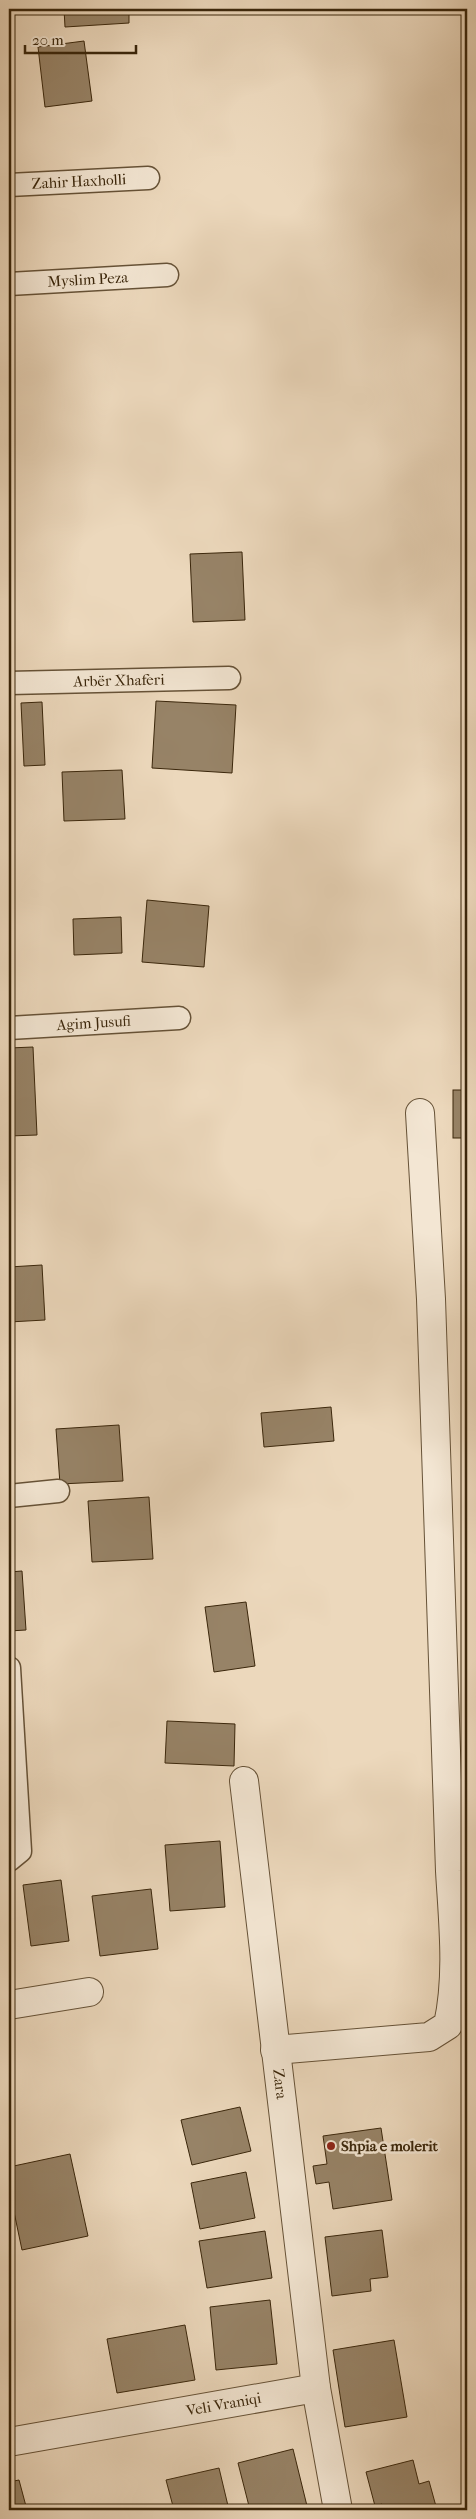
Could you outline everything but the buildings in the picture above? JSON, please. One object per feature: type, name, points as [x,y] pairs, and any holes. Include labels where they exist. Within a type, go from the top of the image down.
[{"type":"street","points":[[275,2050],[429,2036],[448,2025],[454,1998],[454,1930],[449,1851],[432,1319],[420,1112]]},
{"type":"street","name":"Zara","points":[[244,1781],[316,2388]]},
{"type":"street","points":[[9,2005],[89,1992]]},
{"type":"street","points":[[316,2388],[338,2510]]},
{"type":"street","name":"Veli Vraniqi","points":[[9,2442],[316,2388]]},
{"type":"lane","name":"Zahir Haxholli","points":[[9,185],[148,178]]},
{"type":"lane","name":"Myslim Peza","points":[[9,284],[167,275]]},
{"type":"lane","name":"Arbër Xhaferi","points":[[9,683],[229,678]]},
{"type":"lane","name":"Agim Jusufi","points":[[9,1028],[179,1018]]},
{"type":"lane","points":[[9,1496],[58,1491]]},
{"type":"lane","points":[[9,1668],[20,1851],[9,1860]]},
{"type":"place","name":"Shpia e molerit","points":[[331,2146]]}]
